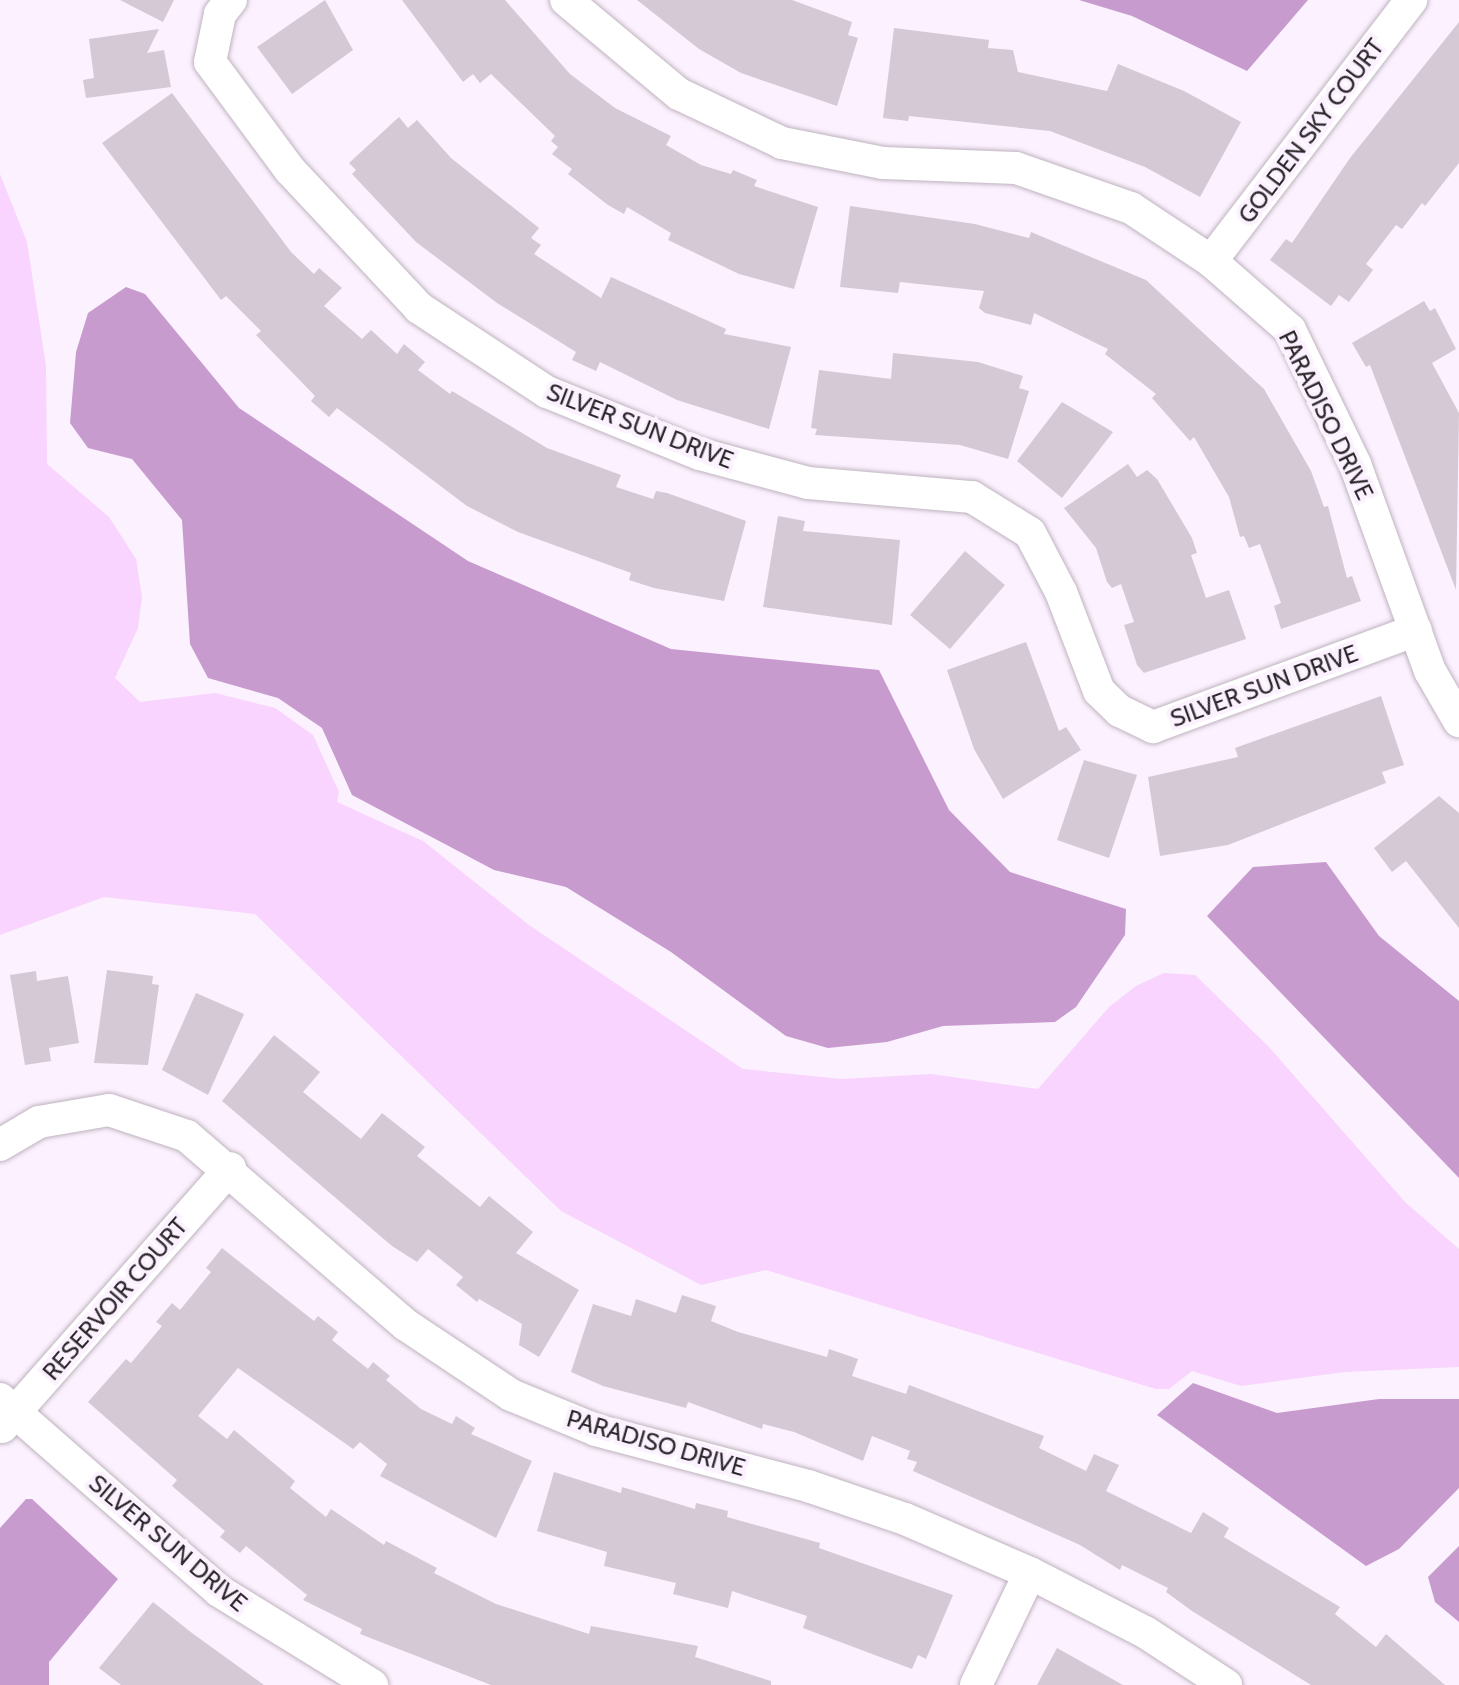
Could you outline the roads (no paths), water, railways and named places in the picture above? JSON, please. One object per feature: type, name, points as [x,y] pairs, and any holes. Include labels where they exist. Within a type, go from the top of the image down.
[{"type":"street","name":"SILVER SUN DRIVE","points":[[231,0],[220,14],[210,62],[290,170],[419,308],[547,392],[700,454],[808,483],[972,497],[1030,533],[1061,592],[1099,691],[1120,711],[1153,727],[1416,630]]},
{"type":"street","name":"PARADISO DRIVE","points":[[566,0],[679,94],[782,143],[883,163],[1016,168],[1131,208],[1211,261],[1290,330],[1355,464],[1430,671],[1459,721]]},
{"type":"street","name":"GOLDEN SKY COURT","points":[[1211,261],[1411,0]]},
{"type":"street","name":"PARADISO DRIVE","points":[[0,1145],[39,1122],[109,1110],[187,1136],[230,1168],[406,1325],[511,1395],[596,1430],[808,1486],[1030,1573],[1145,1632],[1226,1685]]},
{"type":"street","name":"RESERVOIR COURT","points":[[5,1414],[230,1168]]},
{"type":"street","name":"SILVER SUN DRIVE","points":[[5,1414],[219,1591],[372,1685]]},
{"type":"street","points":[[976,1685],[1030,1573]]}]
